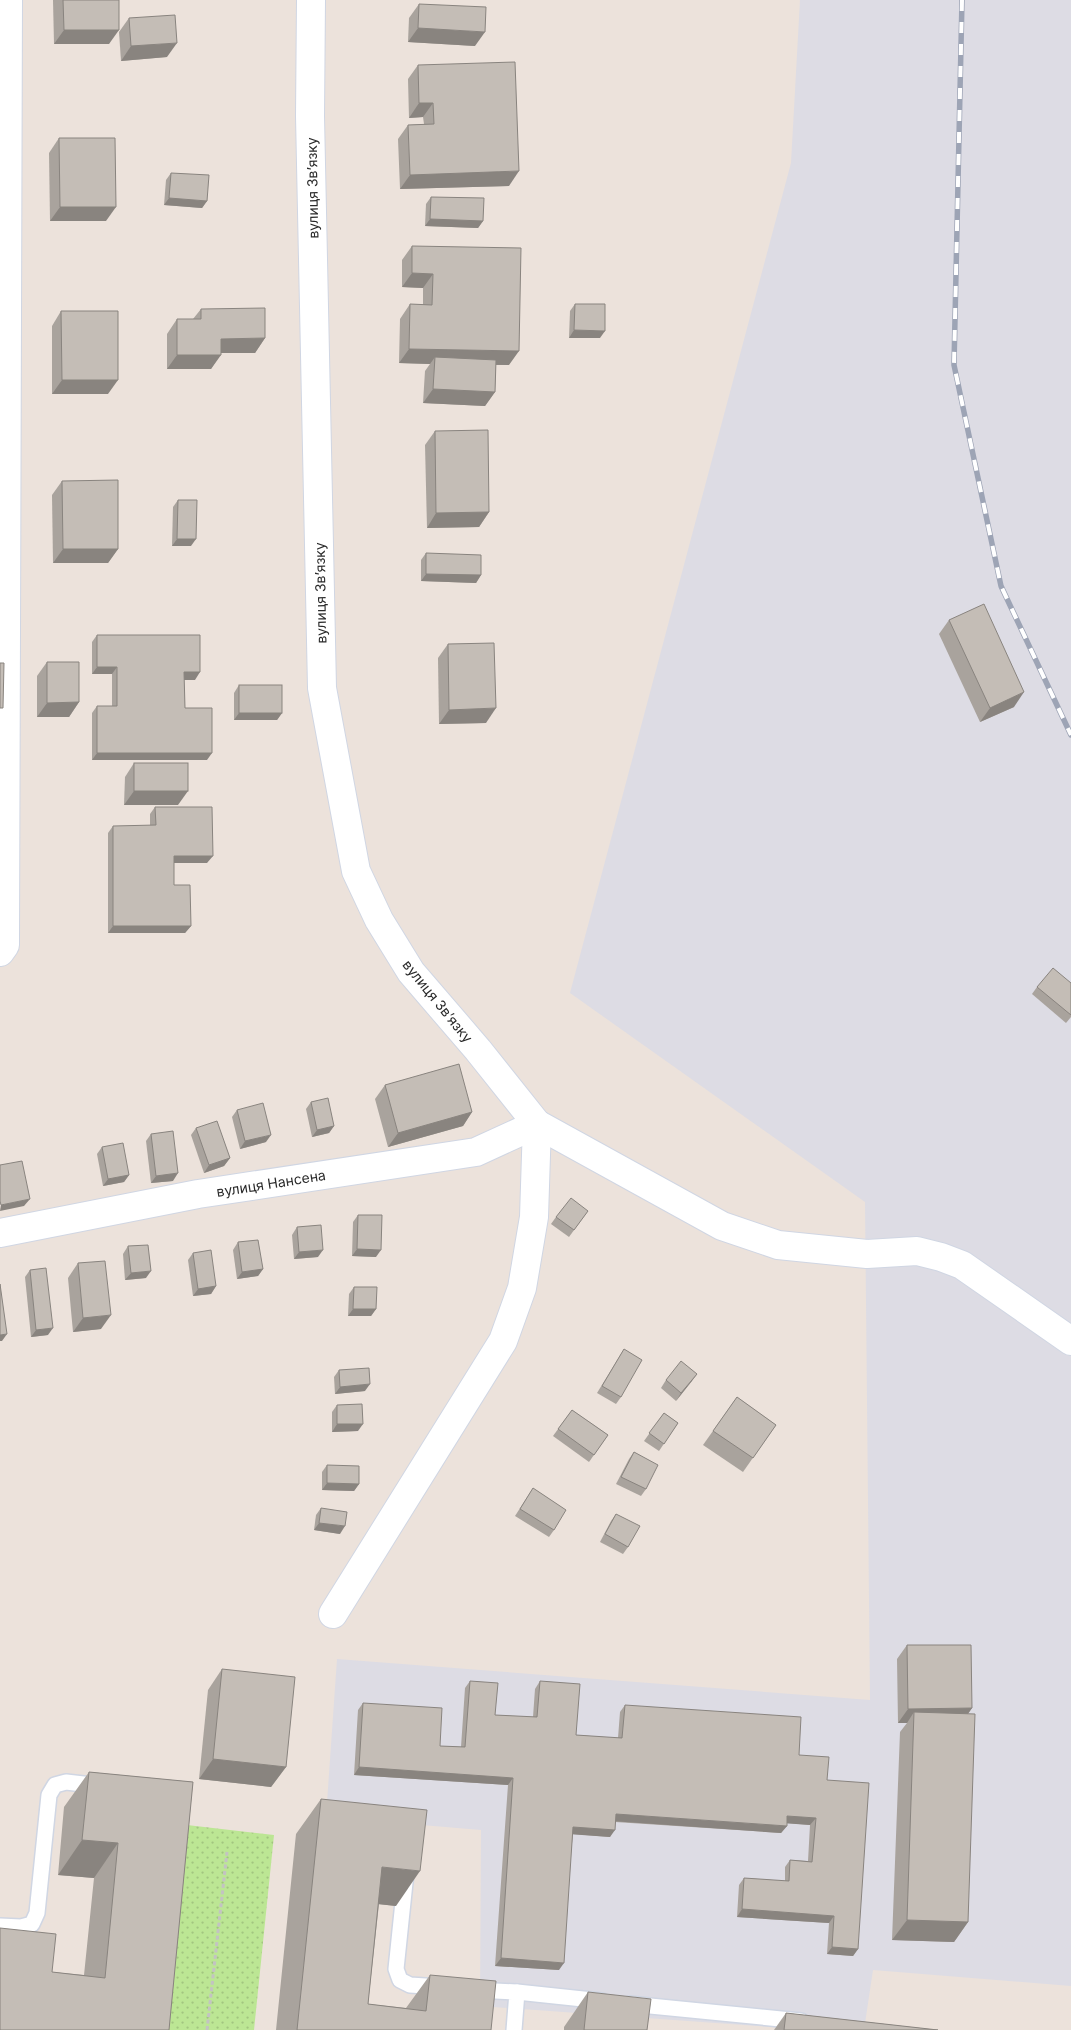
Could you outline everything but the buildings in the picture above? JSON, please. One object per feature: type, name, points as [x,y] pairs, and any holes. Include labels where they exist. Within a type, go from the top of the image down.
[{"type":"street","points":[[0,952],[5,945],[8,0]]},
{"type":"street","name":"вулиця Звʼязку","points":[[310,0],[310,116],[322,688],[356,871],[379,920],[411,972],[538,1124]]},
{"type":"street","points":[[333,1614],[503,1341],[522,1288],[534,1217],[538,1124],[722,1226],[778,1245],[867,1254],[917,1251],[962,1265],[1071,1342]]},
{"type":"street","name":"вулиця Нансена","points":[[0,1233],[198,1194],[476,1152],[538,1124]]},
{"type":"lane","points":[[0,1926],[21,1927],[32,1924],[37,1913],[49,1795],[55,1785],[66,1782],[112,1787]]},
{"type":"lane","points":[[408,1860],[396,1968],[400,1980],[410,1985],[517,1992],[814,2022]]},
{"type":"lane","points":[[514,2030],[517,1992]]},
{"type":"path","points":[[207,2030],[227,1852]]},
{"type":"shaded area","points":[[800,0],[1071,0],[1071,1986],[873,1970],[864,2030],[813,2030],[480,2006],[481,1830],[326,1817],[337,1659],[870,1700],[865,1202],[570,993],[791,163]]},
{"type":"green space","points":[[187,1825],[274,1835],[254,2030],[166,2030]]},
{"type":"railway","points":[[962,0],[954,365],[1001,586],[1071,735]]}]
